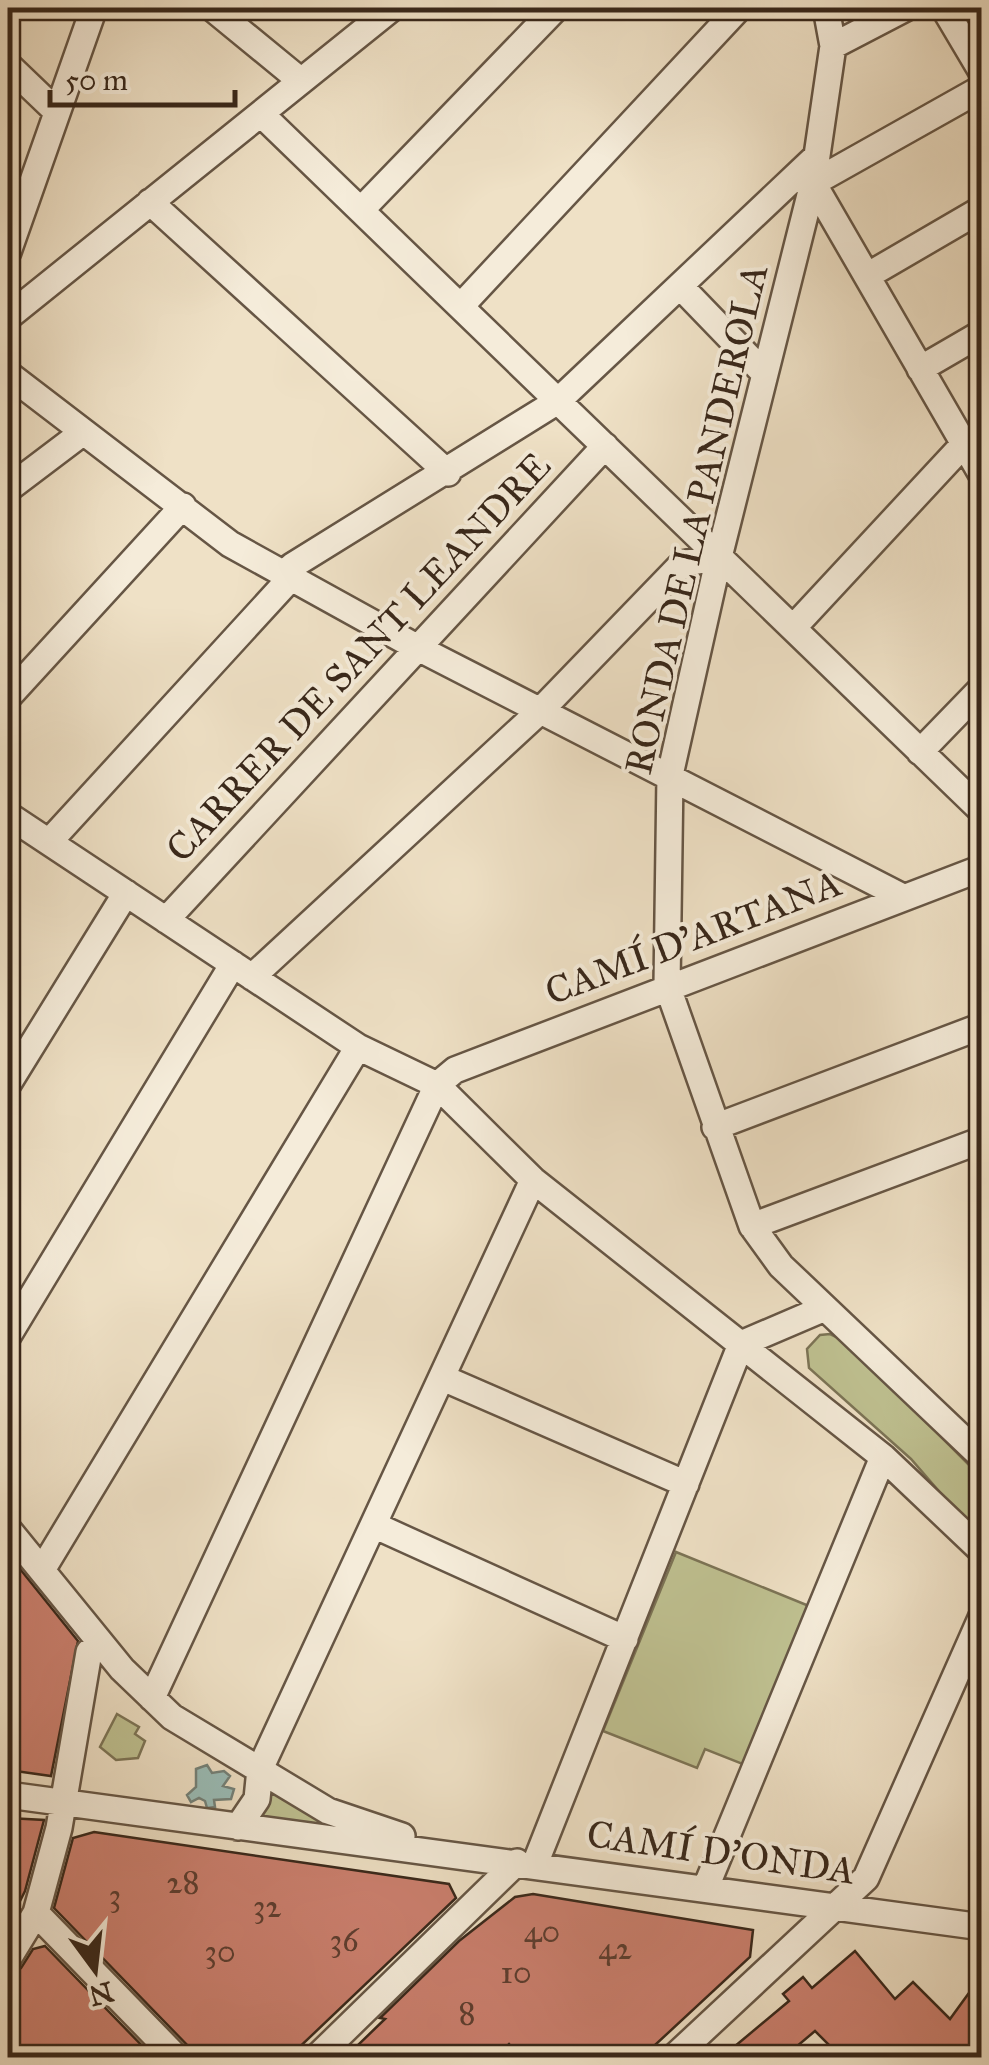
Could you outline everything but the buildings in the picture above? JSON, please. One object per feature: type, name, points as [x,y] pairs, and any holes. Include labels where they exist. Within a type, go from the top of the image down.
[{"type":"street","points":[[10,238],[94,8]]},
{"type":"street","points":[[212,8],[300,81]]},
{"type":"street","points":[[8,317],[392,8]]},
{"type":"street","points":[[361,210],[556,8]]},
{"type":"street","points":[[461,306],[739,8]]},
{"type":"street","name":"RONDA DE LA PANDEROLA","points":[[826,8],[833,46],[813,182],[719,557],[670,775],[667,985],[752,1226],[781,1266],[982,1457]]},
{"type":"street","points":[[833,46],[906,8]]},
{"type":"street","points":[[944,8],[982,72]]},
{"type":"street","points":[[8,64],[56,111]]},
{"type":"street","points":[[982,88],[813,182],[982,475]]},
{"type":"street","points":[[261,114],[982,811]]},
{"type":"street","points":[[49,842],[290,574],[292,566],[448,474],[558,401],[817,156]]},
{"type":"street","points":[[150,202],[448,474]]},
{"type":"street","points":[[867,276],[982,209]]},
{"type":"street","points":[[680,286],[764,374]]},
{"type":"street","points":[[920,368],[982,333]]},
{"type":"street","points":[[8,374],[230,544],[418,648],[903,897]]},
{"type":"street","points":[[8,489],[82,433]]},
{"type":"street","points":[[793,628],[964,444]]},
{"type":"street","name":"CARRER DE SANT LEANDRE","points":[[166,920],[605,446]]},
{"type":"street","points":[[8,696],[183,506]]},
{"type":"street","points":[[8,1336],[243,971],[540,710],[682,564],[719,557]]},
{"type":"street","points":[[920,752],[982,688]]},
{"type":"street","points":[[10,821],[49,842],[358,1047],[437,1085],[533,1180],[883,1457],[982,1552]]},
{"type":"street","name":"CAMÍ D'ARTANA","points":[[437,1085],[455,1070],[667,985],[982,868]]},
{"type":"street","points":[[8,1084],[126,893]]},
{"type":"street","points":[[715,1127],[982,1026]]},
{"type":"street","points":[[42,1570],[358,1047]]},
{"type":"street","points":[[152,1698],[437,1085]]},
{"type":"street","points":[[752,1226],[982,1140]]},
{"type":"street","points":[[238,1827],[257,1799],[260,1769],[376,1526],[533,1180]]},
{"type":"street","points":[[316,2058],[526,1863],[625,1639],[741,1344],[825,1308]]},
{"type":"street","points":[[443,1378],[686,1484]]},
{"type":"street","points":[[706,1888],[883,1457]]},
{"type":"street","points":[[376,1526],[625,1639]]},
{"type":"street","name":"CAMÍ D'ONDA","points":[[8,1530],[102,1646],[152,1698],[196,1734],[328,1810],[451,1852]]},
{"type":"street","points":[[672,2058],[866,1878],[982,1616]]},
{"type":"street","points":[[8,1959],[36,1913],[64,1802],[90,1652],[102,1646]]},
{"type":"street","name":"CAMÍ D'ONDA","points":[[8,1794],[982,1927]]},
{"type":"street","points":[[866,1878],[898,1916]]},
{"type":"street","points":[[36,1913],[177,2058]]},
{"type":"green space","points":[[830,1334],[847,1342],[981,1477],[981,1540],[911,1459],[809,1368],[807,1349],[820,1335]]},
{"type":"green space","points":[[676,1552],[809,1606],[745,1765],[705,1749],[697,1768],[603,1731]]},
{"type":"green space","points":[[117,1714],[139,1727],[135,1734],[145,1741],[138,1758],[116,1760],[100,1747]]},
{"type":"green space","points":[[267,1792],[275,1793],[350,1832],[252,1821]]},
{"type":"water","points":[[207,1765],[212,1773],[224,1771],[230,1776],[223,1786],[234,1789],[231,1799],[214,1800],[215,1807],[207,1808],[205,1801],[199,1798],[191,1802],[187,1795],[196,1787],[196,1769]]}]
